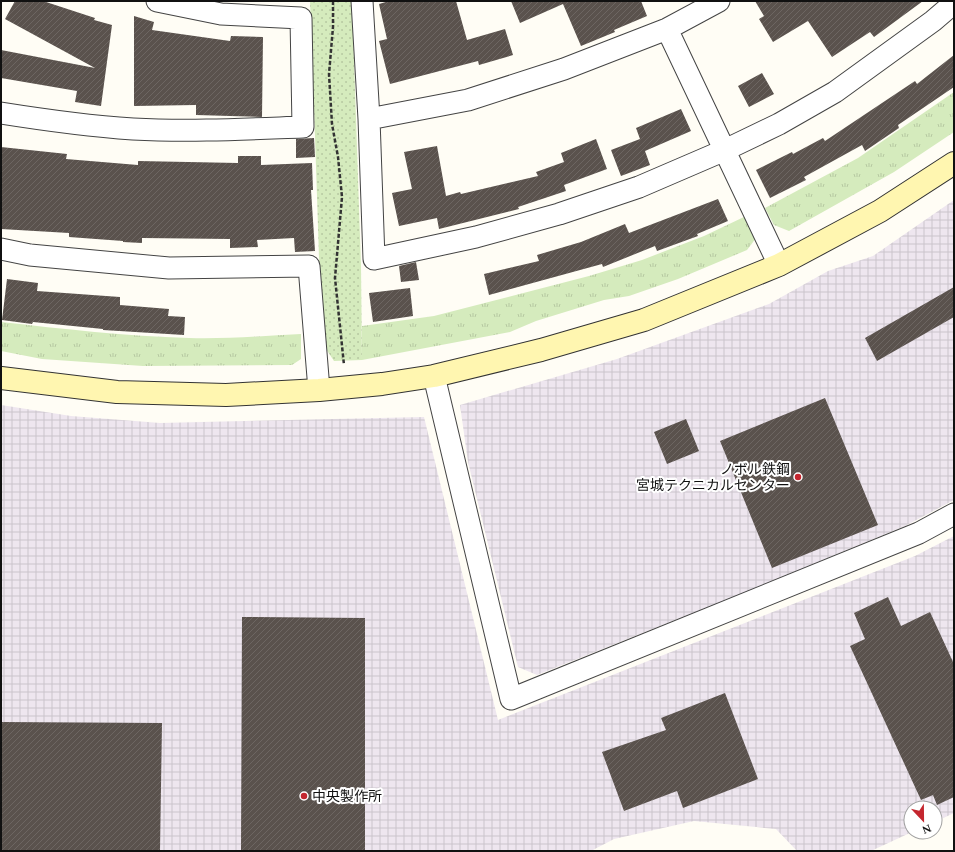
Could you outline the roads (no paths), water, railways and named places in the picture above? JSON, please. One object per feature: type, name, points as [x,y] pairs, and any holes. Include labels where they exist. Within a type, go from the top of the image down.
[{"type":"street","points":[[1,113],[70,123],[134,129],[226,130],[303,127],[301,18],[221,14],[158,1]]},
{"type":"street","points":[[362,1],[369,119],[374,258],[476,237],[559,214],[639,187],[725,150],[779,124],[836,92],[933,21],[954,3]]},
{"type":"street","points":[[369,119],[468,100],[564,70],[667,28],[719,1]]},
{"type":"street","points":[[667,28],[779,265]]},
{"type":"street","points":[[1,378],[117,392],[226,394],[319,390],[382,384],[434,376],[541,350],[644,320],[779,265],[880,210],[954,163]]},
{"type":"street","points":[[1,249],[30,255],[169,268],[309,266],[319,390]]},
{"type":"street","points":[[434,376],[511,699],[919,533],[954,514]]},
{"type":"place","name":"ノボル鉄鋼 宮城テクニカルセンター","points":[[798,477]]},
{"type":"place","name":"中央製作所","points":[[304,796]]}]
